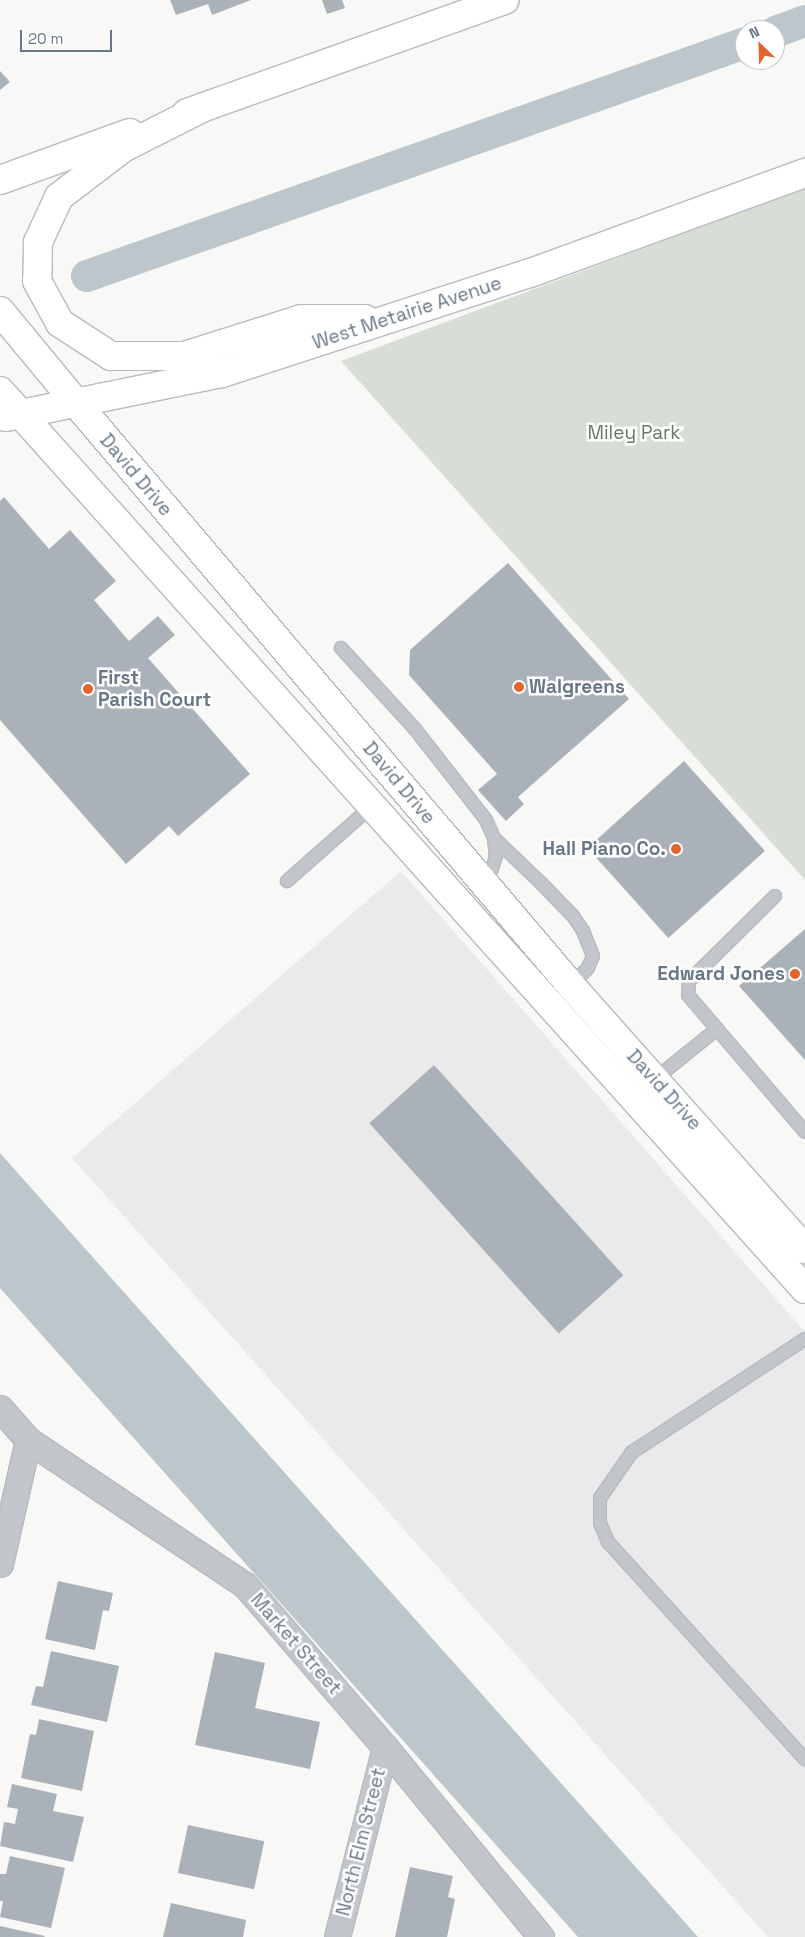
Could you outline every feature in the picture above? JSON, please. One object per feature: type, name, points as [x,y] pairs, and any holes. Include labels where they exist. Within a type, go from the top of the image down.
[{"type":"main road","points":[[0,180],[504,0]]},
{"type":"main road","points":[[204,107],[123,148],[59,197],[38,242],[37,280],[60,323],[111,356],[184,356],[301,319],[386,319]]},
{"type":"main road","name":"West Metairie Avenue","points":[[11,417],[222,374],[530,273],[805,173]]},
{"type":"main road","name":"David Drive","points":[[0,311],[571,985],[654,1079],[801,1236]]},
{"type":"main road","name":"David Drive","points":[[0,391],[11,417],[372,806],[805,1289]]},
{"type":"main road","points":[[372,806],[399,783]]},
{"type":"street","name":"Market Street","points":[[0,1408],[28,1440],[245,1585],[385,1747],[541,1937]]},
{"type":"street","points":[[0,1564],[28,1440]]},
{"type":"street","name":"North Elm Street","points":[[337,1937],[385,1747]]},
{"type":"lane","points":[[341,648],[420,737],[479,810],[494,838],[541,882],[573,916],[583,931],[593,956],[588,968],[571,985]]},
{"type":"lane","points":[[287,881],[372,806]]},
{"type":"lane","points":[[480,878],[492,869],[496,856],[494,838]]},
{"type":"lane","points":[[775,896],[689,981],[688,995],[805,1132]]},
{"type":"lane","points":[[654,1079],[717,1028]]},
{"type":"lane","points":[[805,1339],[632,1452],[600,1498],[600,1523],[608,1542],[805,1759]]},
{"type":"shaded area","points":[[401,871],[805,1332],[805,1937],[768,1937],[72,1158]]},
{"type":"shaded area","points":[[0,1153],[698,1937],[578,1937],[0,1288]]},
{"type":"green space","name":"Miley Park","points":[[805,188],[805,880],[341,361]]},
{"type":"building","points":[[170,0],[251,0],[212,15],[208,4],[176,15]]},
{"type":"building","points":[[322,0],[342,0],[345,8],[327,14]]},
{"type":"building","points":[[0,71],[10,82],[0,90]]},
{"type":"building","name":"First Parish Court","points":[[4,497],[49,549],[70,530],[116,581],[94,600],[129,641],[158,616],[175,635],[148,658],[250,774],[178,836],[169,826],[126,864],[0,720],[0,501]]},
{"type":"building","name":"Walgreens","points":[[508,563],[629,699],[518,797],[524,804],[506,821],[478,790],[497,774],[409,675],[410,650]]},
{"type":"building","name":"Hall Piano Co.","points":[[684,761],[765,851],[668,938],[587,848]]},
{"type":"building","points":[[805,929],[805,1060],[739,986]]},
{"type":"building","points":[[434,1065],[623,1275],[559,1334],[369,1123]]},
{"type":"building","points":[[58,1581],[113,1593],[109,1611],[103,1610],[95,1650],[45,1639]]},
{"type":"building","points":[[51,1651],[119,1666],[107,1722],[31,1705],[36,1686],[43,1687]]},
{"type":"building","points":[[215,1652],[265,1663],[255,1708],[320,1722],[310,1769],[195,1745]]},
{"type":"building","points":[[39,1719],[94,1731],[82,1791],[21,1778],[30,1734],[36,1735]]},
{"type":"building","points":[[12,1784],[57,1794],[53,1811],[84,1817],[73,1862],[0,1846],[4,1822],[15,1824],[18,1809],[7,1807]]},
{"type":"building","points":[[188,1825],[264,1841],[254,1889],[178,1873]]},
{"type":"building","points":[[10,1856],[65,1868],[51,1928],[0,1917],[3,1901],[0,1901],[0,1874],[6,1874]]},
{"type":"building","points":[[410,1867],[453,1876],[448,1897],[455,1899],[447,1937],[395,1937]]},
{"type":"building","points":[[171,1903],[246,1920],[243,1937],[163,1937]]},
{"type":"building","points":[[0,1926],[45,1936],[0,1937]]},
{"type":"waterway","points":[[785,28],[805,21]]},
{"type":"waterway","points":[[87,276],[735,47]]},
{"type":"place","name":"Walgreens","points":[[519,687]]},
{"type":"place","name":"First Parish Court","points":[[88,689]]},
{"type":"place","name":"Hall Piano Co.","points":[[676,849]]},
{"type":"place","name":"Edward Jones","points":[[795,974]]}]
